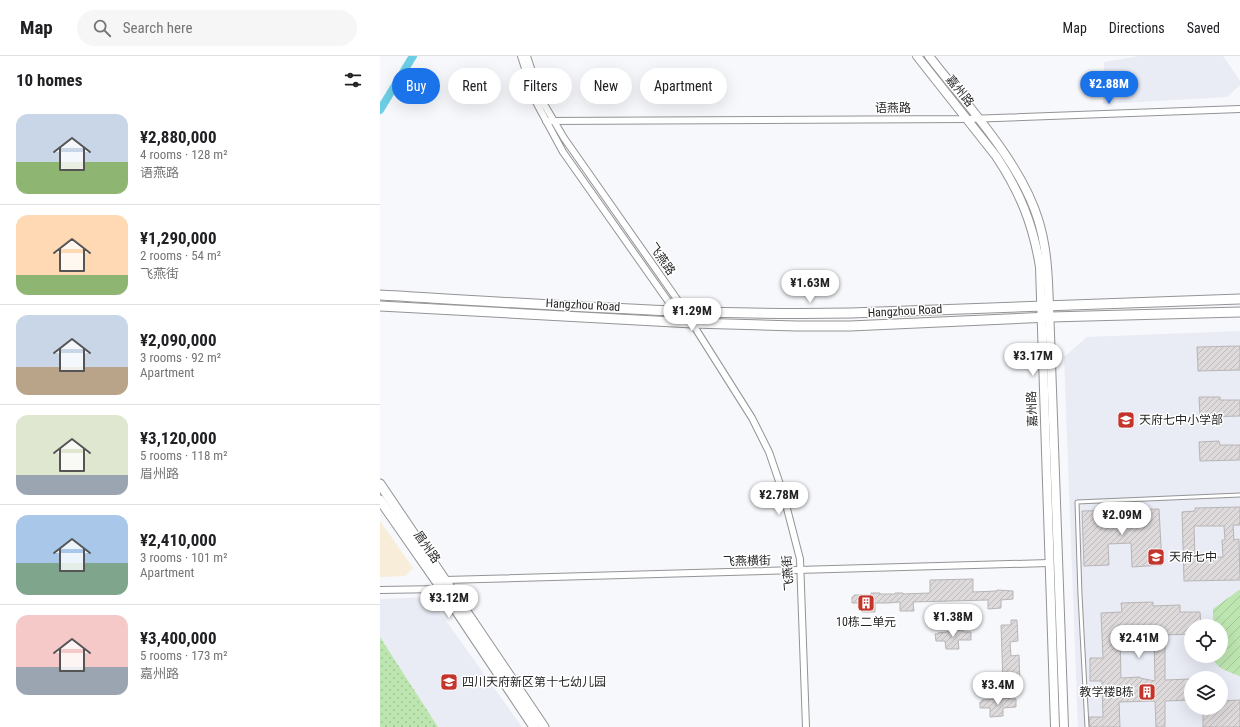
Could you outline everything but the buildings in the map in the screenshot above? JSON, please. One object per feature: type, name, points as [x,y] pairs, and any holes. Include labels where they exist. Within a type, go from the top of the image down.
[{"type":"main road","name":"Hangzhou Road","points":[[380,295],[686,312],[790,314],[836,314],[1240,299]]},
{"type":"main road","name":"Hangzhou Road","points":[[380,306],[692,323],[796,326],[850,326],[1240,312]]},
{"type":"main road","points":[[380,484],[544,727]]},
{"type":"main road","name":"眉州路","points":[[380,500],[442,589],[534,727]]},
{"type":"street","name":"飞燕路","points":[[521,56],[536,102],[564,152],[675,311],[692,323]]},
{"type":"street","name":"飞燕路","points":[[527,56],[541,99],[564,138],[686,312],[692,323]]},
{"type":"street","name":"嘉州路","points":[[917,56],[1004,166],[1018,192],[1026,209],[1036,246],[1045,306]]},
{"type":"street","points":[[928,56],[979,119],[1016,172],[1030,198],[1038,218],[1048,265],[1045,318],[1064,727]]},
{"type":"street","name":"语燕路","points":[[546,121],[979,119],[1240,109]]},
{"type":"street","name":"嘉州路","points":[[1045,318],[1049,563],[1055,727]]},
{"type":"street","name":"飞燕街","points":[[692,323],[752,418],[768,452],[783,493],[800,559],[806,727]]},
{"type":"street","name":"飞燕横街","points":[[445,580],[1049,563]]},
{"type":"street","points":[[380,590],[442,589]]},
{"type":"lane","points":[[1087,727],[1077,502],[1240,495]]},
{"type":"shaded area","points":[[1140,56],[1223,56],[1240,81],[1240,85],[1227,97],[1103,104],[1104,62]]},
{"type":"shaded area","points":[[1240,331],[1240,727],[1078,727],[1064,357],[1087,337]]},
{"type":"shaded area","points":[[380,521],[413,568],[405,576],[380,577]]},
{"type":"shaded area","name":"四川天府新区第十七幼儿园","points":[[429,597],[522,727],[438,727],[380,637],[380,599]]},
{"type":"green space","points":[[1240,590],[1240,676],[1219,667],[1216,663],[1228,663],[1228,619],[1213,619],[1213,609]]},
{"type":"green space","points":[[380,637],[438,727],[380,727]]},
{"type":"waterway","points":[[380,110],[413,56]]},
{"type":"place","name":"天府七中小学部","points":[[1126,420]]},
{"type":"place","name":"天府七中","points":[[1156,557]]},
{"type":"place","name":"10栋二单元","points":[[866,603]]},
{"type":"place","name":"四川天府新区第十七幼儿园","points":[[449,682]]},
{"type":"place","name":"教学楼B栋","points":[[1147,692]]}]
